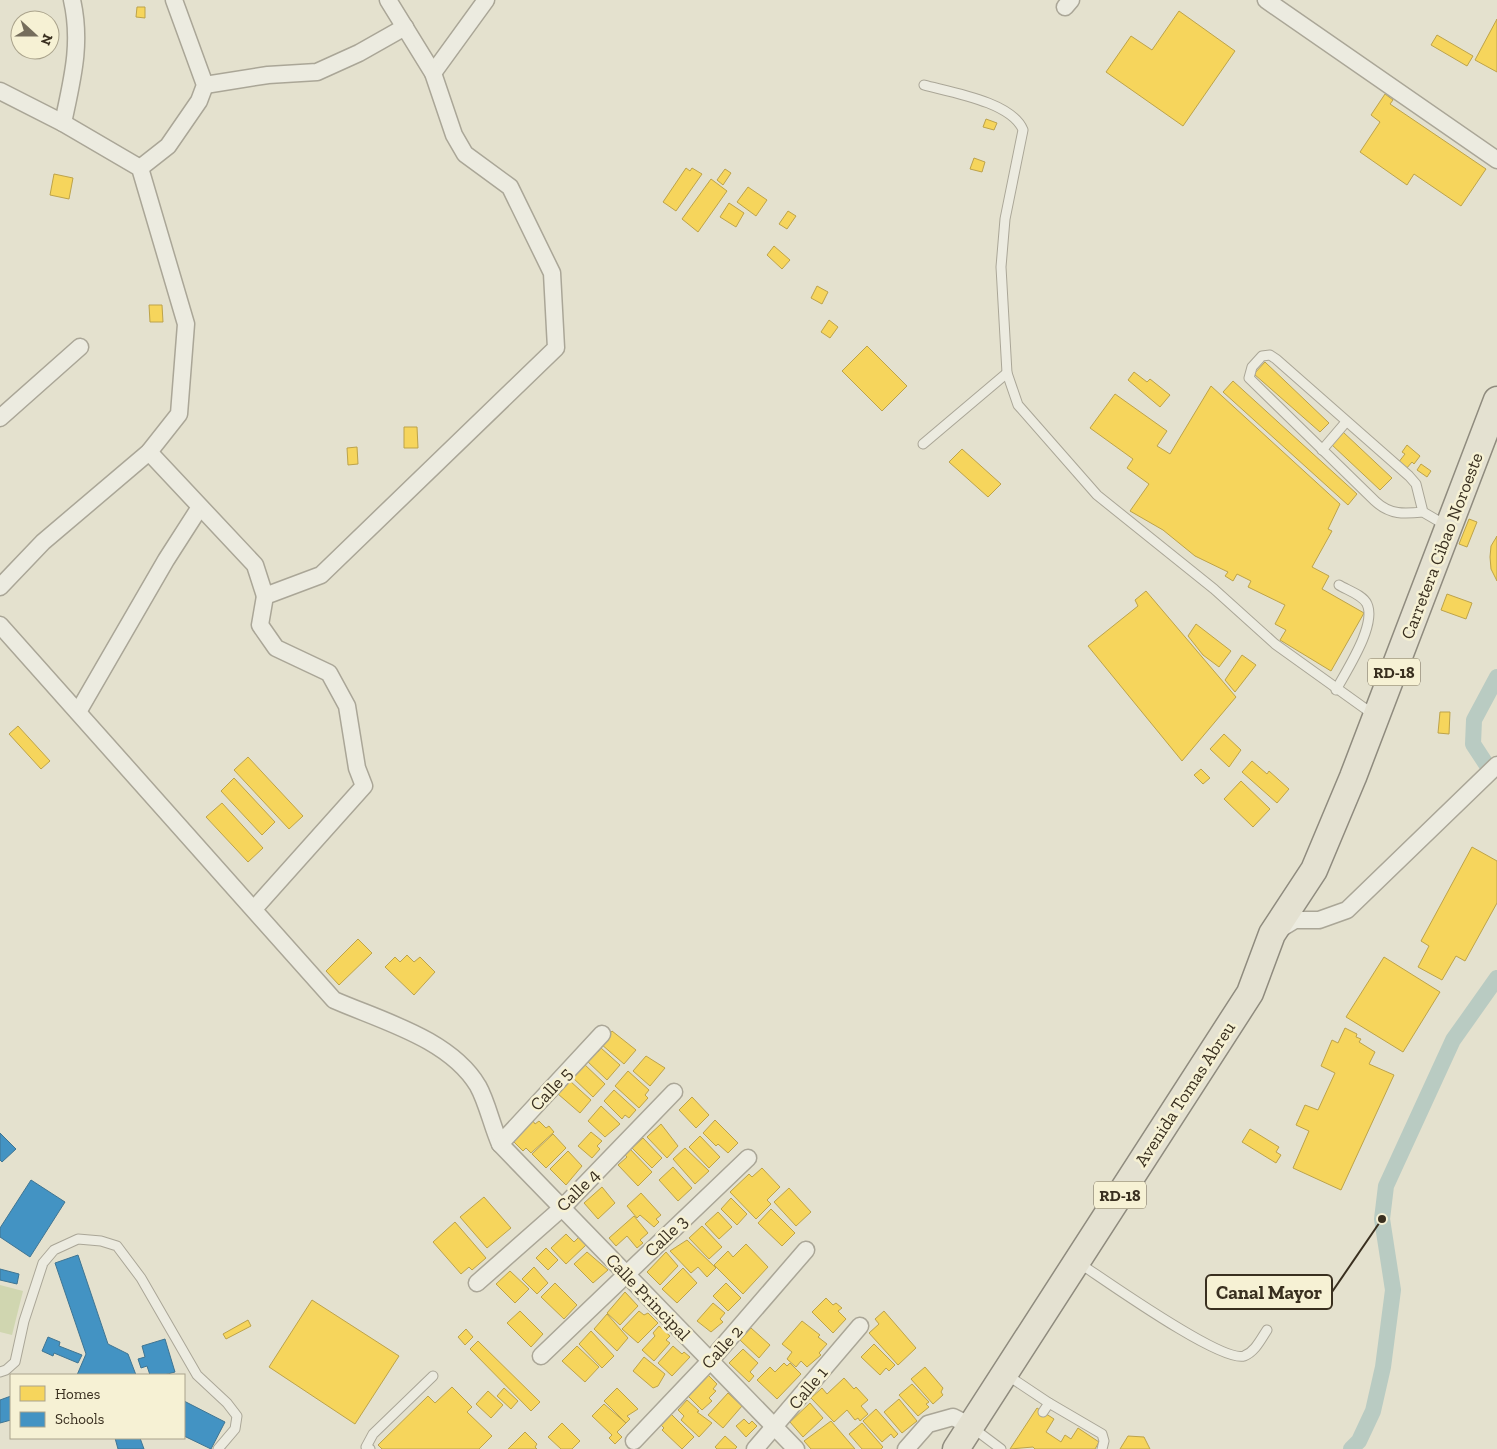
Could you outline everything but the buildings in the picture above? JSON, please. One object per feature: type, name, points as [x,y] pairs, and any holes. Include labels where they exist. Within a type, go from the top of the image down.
[{"type":"main road","name":"Carretera Cibao Noroeste","points":[[1272,934],[1314,870],[1376,716],[1497,400]]},
{"type":"main road","name":"Avenida Tomas Abreu","points":[[956,1449],[1250,993],[1272,934]]},
{"type":"street","points":[[63,123],[75,67],[77,24],[72,0]]},
{"type":"street","points":[[140,168],[168,146],[199,101],[205,85],[174,0]]},
{"type":"street","points":[[265,596],[321,575],[556,348],[552,273],[510,187],[465,154],[454,135],[433,73],[388,0]]},
{"type":"street","points":[[433,73],[486,0]]},
{"type":"street","points":[[1266,0],[1497,160]]},
{"type":"street","points":[[205,85],[268,75],[316,72],[359,53],[405,27]]},
{"type":"street","points":[[0,91],[63,123],[140,168],[186,324],[179,414],[149,452],[43,542],[0,587]]},
{"type":"street","points":[[0,418],[80,348]]},
{"type":"street","points":[[149,452],[255,565],[265,596],[260,626],[276,648],[329,674],[347,706],[357,768],[364,786],[254,910]]},
{"type":"street","points":[[78,712],[166,560],[200,507]]},
{"type":"street","points":[[0,625],[334,1000],[400,1027],[438,1046],[458,1064],[478,1086],[500,1144]]},
{"type":"street","points":[[1272,934],[1295,920],[1319,920],[1347,910],[1497,766]]},
{"type":"street","name":"Calle 5","points":[[500,1144],[602,1034]]},
{"type":"street","name":"Calle 4","points":[[477,1283],[562,1208],[674,1092]]},
{"type":"street","name":"Calle Principal","points":[[500,1144],[796,1449]]},
{"type":"street","name":"Calle 3","points":[[541,1356],[748,1158]]},
{"type":"street","name":"Calle 2","points":[[634,1441],[710,1361],[806,1250]]},
{"type":"street","name":"Calle 1","points":[[755,1449],[860,1326]]},
{"type":"street","points":[[906,1449],[928,1424],[953,1416],[971,1426]]},
{"type":"lane","points":[[924,84],[986,102],[1017,120],[1023,130],[1006,219],[1001,267],[1007,373],[1018,405],[1097,495],[1214,589],[1275,644],[1336,690],[1376,716]]},
{"type":"lane","points":[[1423,512],[1421,498],[1413,480],[1270,355],[1262,356],[1257,361],[1252,367],[1249,378],[1380,506],[1399,514],[1423,512],[1449,527]]},
{"type":"lane","points":[[923,444],[1007,373]]},
{"type":"lane","points":[[1322,450],[1346,422]]},
{"type":"lane","points":[[1336,690],[1364,635],[1369,613],[1367,603],[1339,585]]},
{"type":"lane","points":[[0,1372],[6,1370],[15,1362],[24,1321],[43,1264],[54,1250],[78,1239],[101,1241],[117,1246],[141,1278],[197,1375],[227,1403],[237,1416],[234,1429],[218,1449]]},
{"type":"lane","points":[[1077,1262],[1204,1344],[1231,1356],[1244,1356],[1256,1347],[1267,1330]]},
{"type":"lane","points":[[1005,1373],[1049,1403],[1102,1434],[1104,1441],[1102,1449]]},
{"type":"lane","points":[[370,1449],[366,1446],[373,1434],[433,1376]]},
{"type":"lane","points":[[1043,1412],[1049,1403]]},
{"type":"lane","points":[[971,1426],[1001,1449]]},
{"type":"green space","points":[[0,1285],[23,1291],[12,1335],[0,1332]]},
{"type":"waterway","points":[[1490,770],[1473,744],[1474,720],[1497,677]]},
{"type":"waterway","points":[[1351,1449],[1359,1441],[1373,1411],[1383,1367],[1393,1290],[1382,1219],[1386,1186],[1453,1040],[1497,978]]},
{"type":"place","name":"Canal Mayor","points":[[1382,1219]]}]
